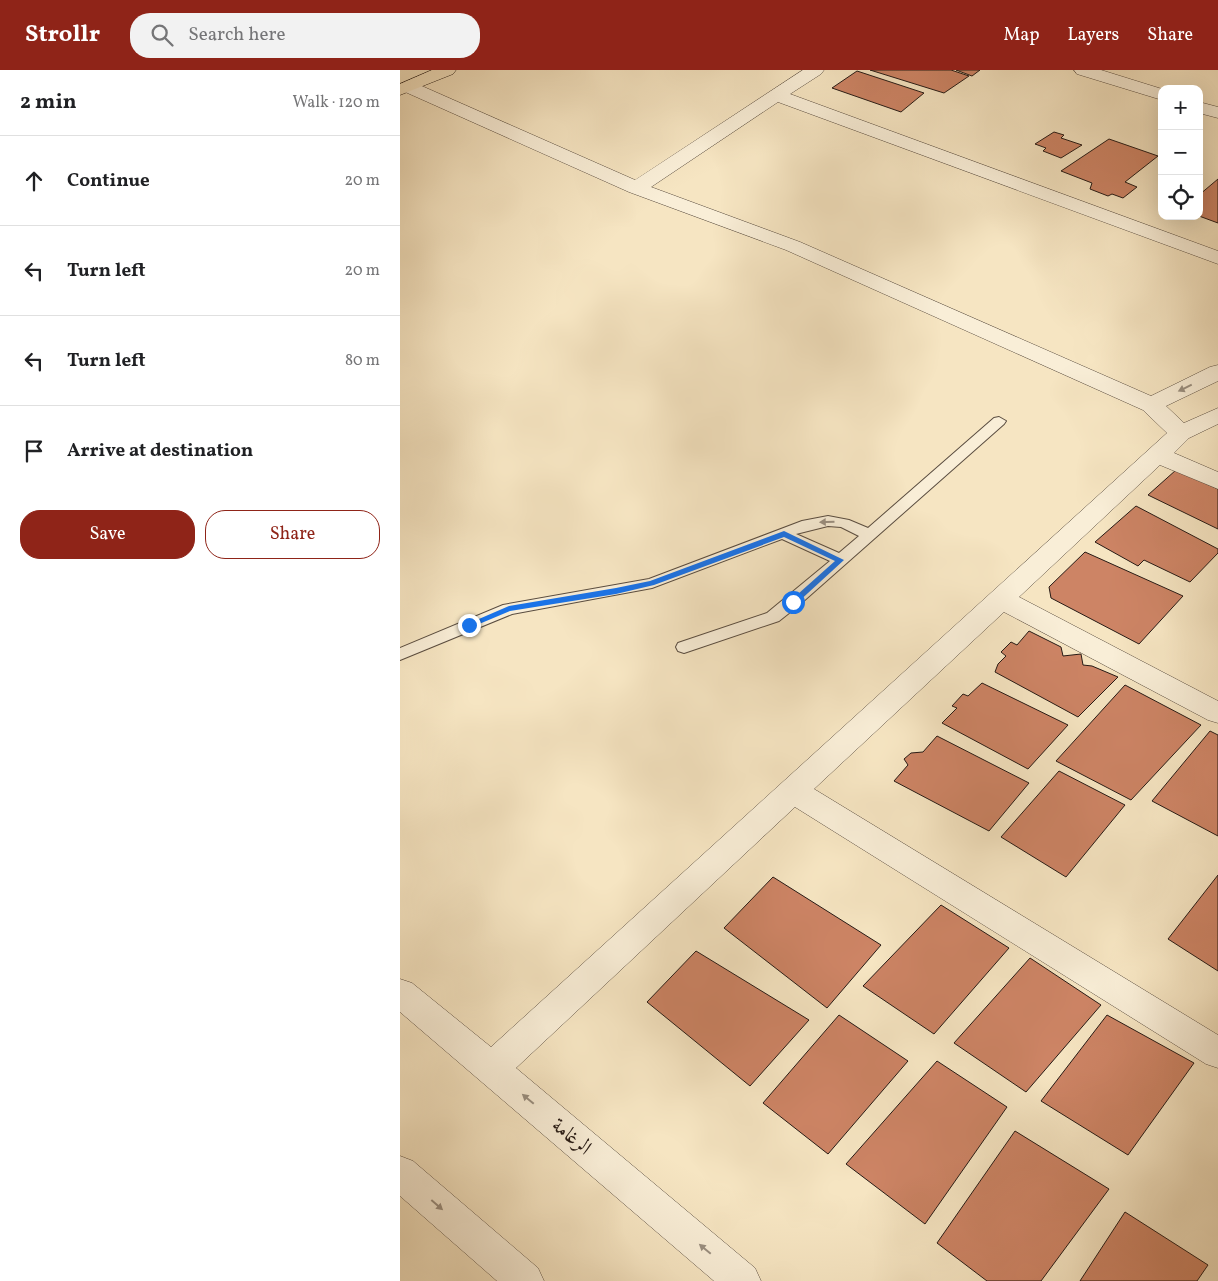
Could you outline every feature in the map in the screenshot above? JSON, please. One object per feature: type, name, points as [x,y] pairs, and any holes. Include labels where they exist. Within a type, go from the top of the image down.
[{"type":"highway","points":[[404,88],[447,70]]},
{"type":"street","points":[[636,188],[815,70]]},
{"type":"street","points":[[1083,70],[1158,94]]},
{"type":"street","points":[[404,88],[636,188],[794,246],[1151,405],[1181,433]]},
{"type":"street","points":[[776,95],[1218,258]]},
{"type":"street","points":[[1203,108],[1218,113]]},
{"type":"street","points":[[1151,405],[1218,372]]},
{"type":"street","points":[[492,1068],[1181,433],[1218,415]]},
{"type":"street","points":[[1158,455],[1218,482]]},
{"type":"street","points":[[1001,599],[1218,713]]},
{"type":"street","points":[[793,791],[1218,1053]]},
{"type":"street","name":"الرغامة","points":[[400,993],[492,1068],[742,1281]]},
{"type":"street","points":[[400,1173],[526,1281]]},
{"type":"lane","points":[[684,647],[773,617],[999,422]]},
{"type":"lane","points":[[400,654],[509,609],[652,583],[802,526],[828,520],[844,523],[870,535]]},
{"type":"lane","points":[[784,534],[841,560]]},
{"type":"building","points":[[870,70],[951,70],[969,76],[944,93]]},
{"type":"building","points":[[956,70],[980,70],[972,76]]},
{"type":"building","points":[[857,71],[924,93],[901,112],[832,88]]},
{"type":"building","points":[[1054,132],[1064,135],[1061,138],[1082,145],[1061,158],[1043,151],[1046,148],[1035,144]]},
{"type":"building","points":[[1109,139],[1158,156],[1125,182],[1137,187],[1123,198],[1112,194],[1108,196],[1090,189],[1092,183],[1061,171]]},
{"type":"building","points":[[1218,179],[1218,223],[1203,217],[1203,192]]},
{"type":"building","points":[[1176,470],[1218,489],[1218,529],[1148,495]]},
{"type":"building","points":[[1136,506],[1218,549],[1218,553],[1190,582],[1144,560],[1138,566],[1095,542]]},
{"type":"building","points":[[1085,552],[1183,596],[1139,644],[1051,598],[1049,587]]},
{"type":"building","points":[[1029,631],[1061,647],[1063,656],[1081,654],[1083,665],[1092,666],[1118,677],[1078,717],[995,672],[998,664],[1006,656],[1001,652],[1011,642],[1017,645]]},
{"type":"building","points":[[982,683],[1068,725],[1028,769],[942,723],[957,708],[952,706],[963,694],[968,696]]},
{"type":"building","points":[[1125,685],[1201,725],[1131,800],[1056,761]]},
{"type":"building","points":[[1210,731],[1218,735],[1218,836],[1152,801]]},
{"type":"building","points":[[937,736],[1029,783],[989,831],[894,781],[908,765],[904,759],[911,753],[923,752]]},
{"type":"building","points":[[1059,771],[1125,805],[1066,877],[1001,837]]},
{"type":"building","points":[[1218,875],[1218,971],[1168,939]]},
{"type":"building","points":[[773,877],[881,945],[827,1008],[724,928]]},
{"type":"building","points":[[941,905],[1009,948],[934,1034],[863,986]]},
{"type":"building","points":[[696,951],[809,1020],[750,1086],[647,1002]]},
{"type":"building","points":[[1030,958],[1101,1005],[1026,1092],[954,1043]]},
{"type":"building","points":[[839,1015],[908,1061],[828,1154],[763,1103]]},
{"type":"building","points":[[1107,1015],[1194,1063],[1128,1155],[1041,1101]]},
{"type":"building","points":[[937,1061],[1007,1107],[925,1224],[846,1164]]},
{"type":"building","points":[[1015,1131],[1109,1189],[1041,1281],[987,1281],[937,1243]]},
{"type":"building","points":[[1125,1212],[1208,1265],[1197,1281],[1080,1281]]},
{"type":"route","points":[[469,625],[509,609],[652,583],[784,534],[841,560],[793,602]]}]
